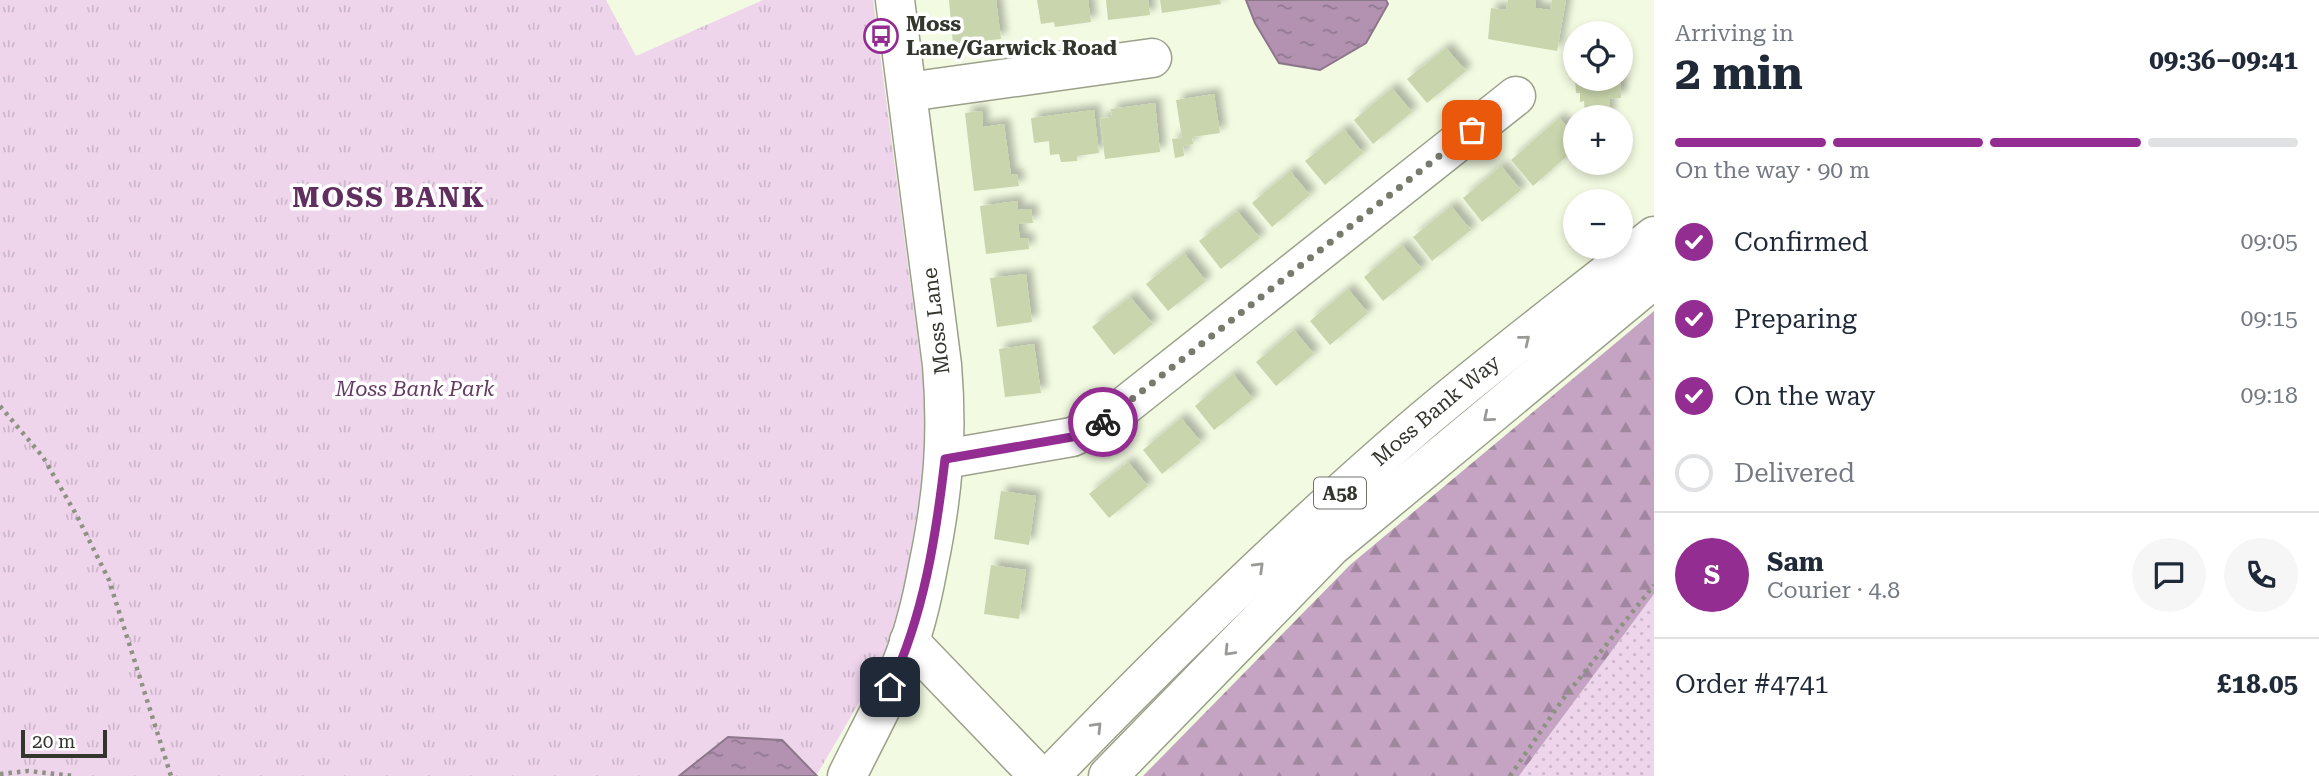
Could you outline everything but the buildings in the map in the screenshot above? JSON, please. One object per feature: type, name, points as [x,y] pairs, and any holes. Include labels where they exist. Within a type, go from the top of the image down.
[{"type":"main road","name":"Moss Lane","points":[[847,776],[901,664],[909,641],[924,590],[937,524],[945,459],[946,412],[942,365],[895,0]]},
{"type":"main road","points":[[908,92],[1152,58]]},
{"type":"main road","points":[[945,459],[1072,437],[1103,423],[1516,96]]},
{"type":"main road","name":"Moss Bank Way","points":[[1050,776],[1168,654],[1297,531],[1416,426],[1654,236]]},
{"type":"main road","name":"Moss Bank Way","points":[[1108,776],[1331,547],[1654,279]]},
{"type":"main road","points":[[909,641],[1040,776]]},
{"type":"path","points":[[0,406],[43,457],[109,580],[170,776]]},
{"type":"path","points":[[1510,776],[1563,699],[1654,584]]},
{"type":"path","points":[[0,774],[29,771],[74,776]]},
{"type":"green space","name":"Moss Bank Park","points":[[0,0],[606,0],[636,56],[763,0],[873,0],[930,432],[896,640],[816,776],[0,776]]},
{"type":"green space","points":[[1654,311],[1654,594],[1519,776],[1143,776],[1350,565]]},
{"type":"green space","points":[[1654,594],[1654,776],[1519,776]]},
{"type":"water","points":[[1246,0],[1386,0],[1388,4],[1366,43],[1320,70],[1279,63],[1255,23]]},
{"type":"water","points":[[728,737],[782,740],[817,776],[679,776]]},
{"type":"way so far","points":[[1103,422],[1472,130]]},
{"type":"place","name":"Moss Lane/Garwick Road","points":[[881,36]]},
{"type":"district","name":"MOSS BANK","points":[[389,197]]},
{"type":"route","points":[[890,687],[901,664],[924,590],[937,524],[945,459],[1072,437],[1103,422]]}]
